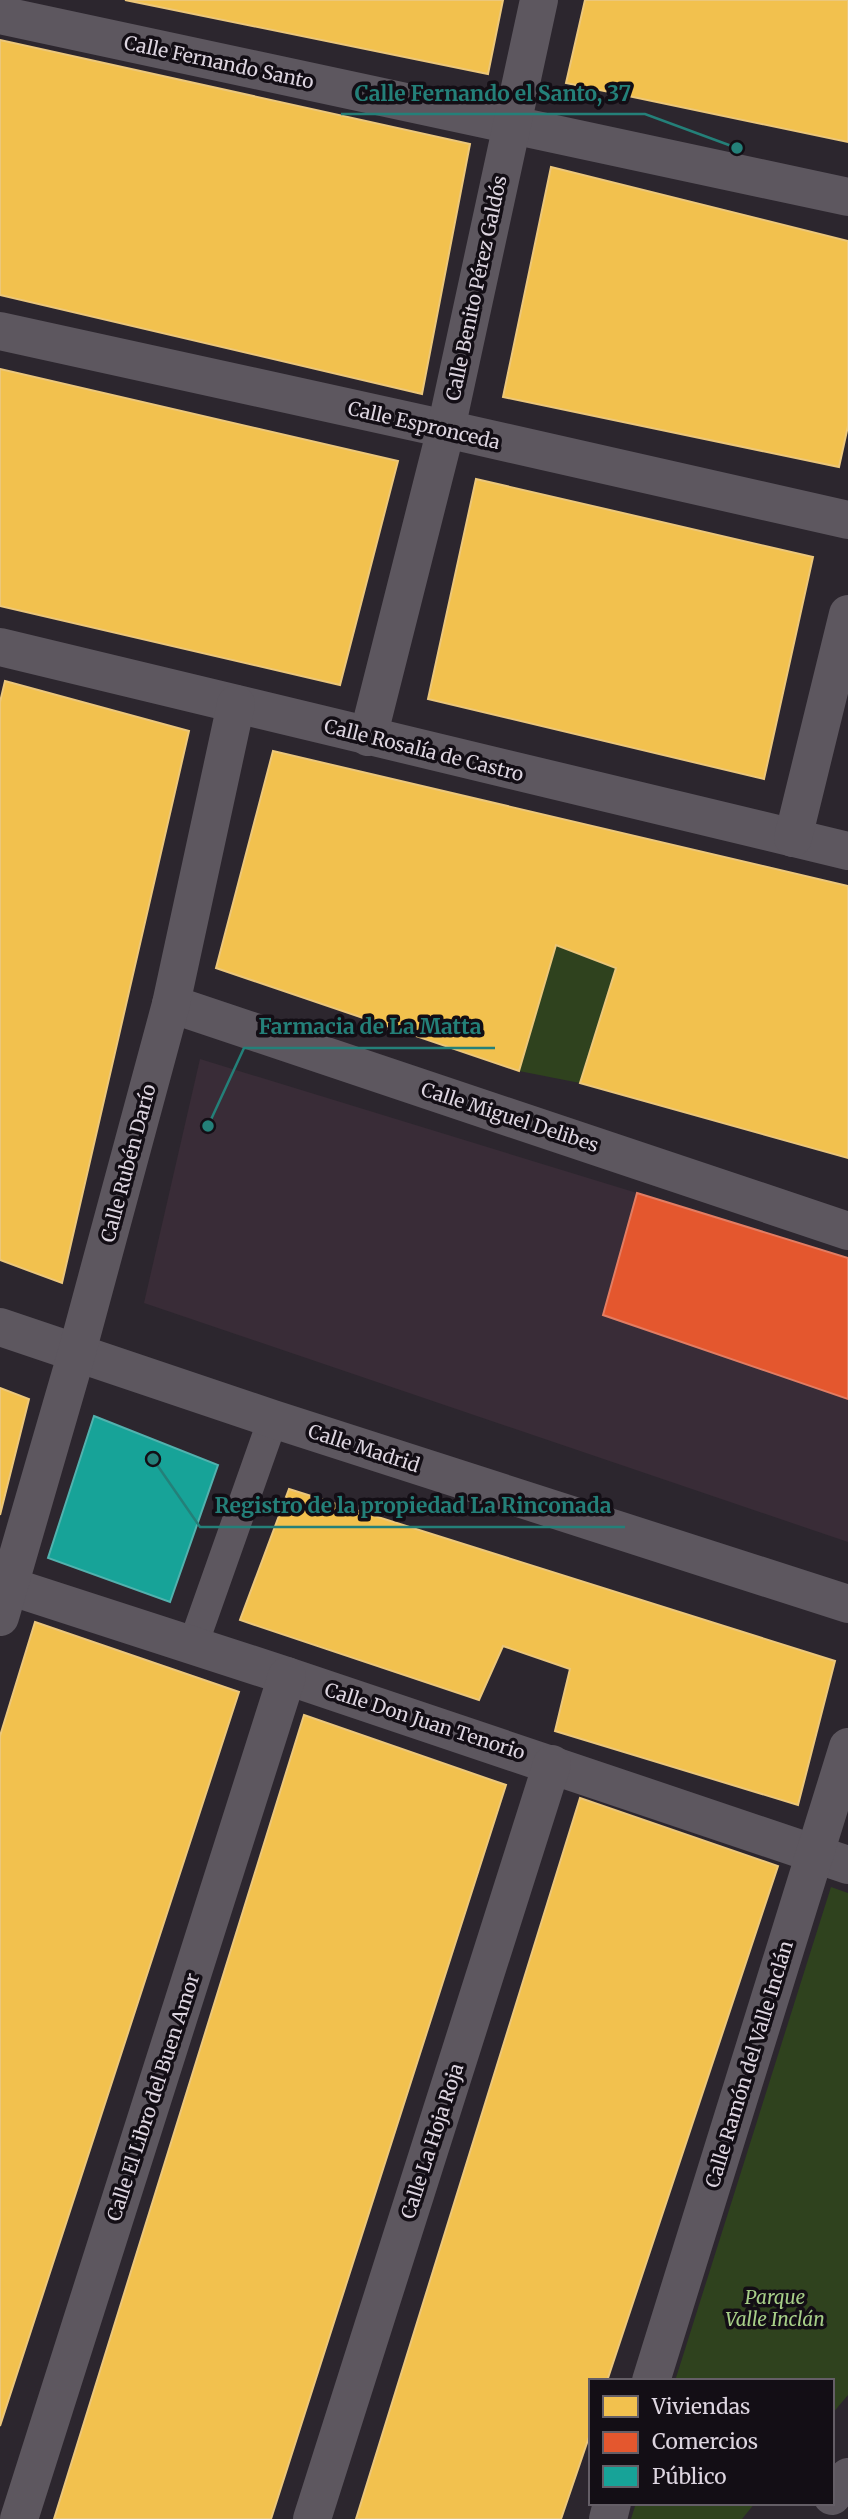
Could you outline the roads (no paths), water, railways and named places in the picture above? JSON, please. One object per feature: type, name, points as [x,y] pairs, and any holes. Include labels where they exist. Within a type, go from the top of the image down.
[{"type":"street","name":"Calle Benito Pérez Galdós","points":[[369,737],[446,429],[539,0]]},
{"type":"street","name":"Calle Fernando Santo","points":[[0,15],[848,197]]},
{"type":"street","name":"Calle Espronceda","points":[[0,331],[848,520]]},
{"type":"street","points":[[793,838],[848,614]]},
{"type":"street","name":"Calle Rosalía de Castro","points":[[0,647],[848,851]]},
{"type":"street","name":"Calle Rubén Darío","points":[[3,1595],[77,1352],[171,1004],[236,704]]},
{"type":"street","name":"Calle Miguel Delibes","points":[[171,1004],[848,1231]]},
{"type":"street","name":"Calle Madrid","points":[[0,1327],[272,1419],[848,1604]]},
{"type":"street","points":[[193,1646],[272,1419]]},
{"type":"street","name":"Calle Don Juan Tenorio","points":[[3,1595],[193,1646],[287,1675],[831,1859]]},
{"type":"street","name":"Calle El Libro del Buen Amor","points":[[19,2519],[287,1675]]},
{"type":"street","name":"Calle Ramón del Valle Inclán","points":[[651,2379],[831,1859],[848,1747]]},
{"type":"street","name":"Calle La Hoja Roja","points":[[312,2519],[552,1764]]},
{"type":"street","points":[[834,2494],[848,2477]]},
{"type":"street","points":[[812,2519],[824,2505]]},
{"type":"place","name":"Calle Fernando el Santo, 37","points":[[737,148]]},
{"type":"place","name":"Farmacia de La Matta","points":[[208,1126]]},
{"type":"place","name":"Registro de la propiedad La Rinconada","points":[[153,1459]]},
{"type":"park label","name":"Parque Valle Inclán","points":[[775,2308]]}]
